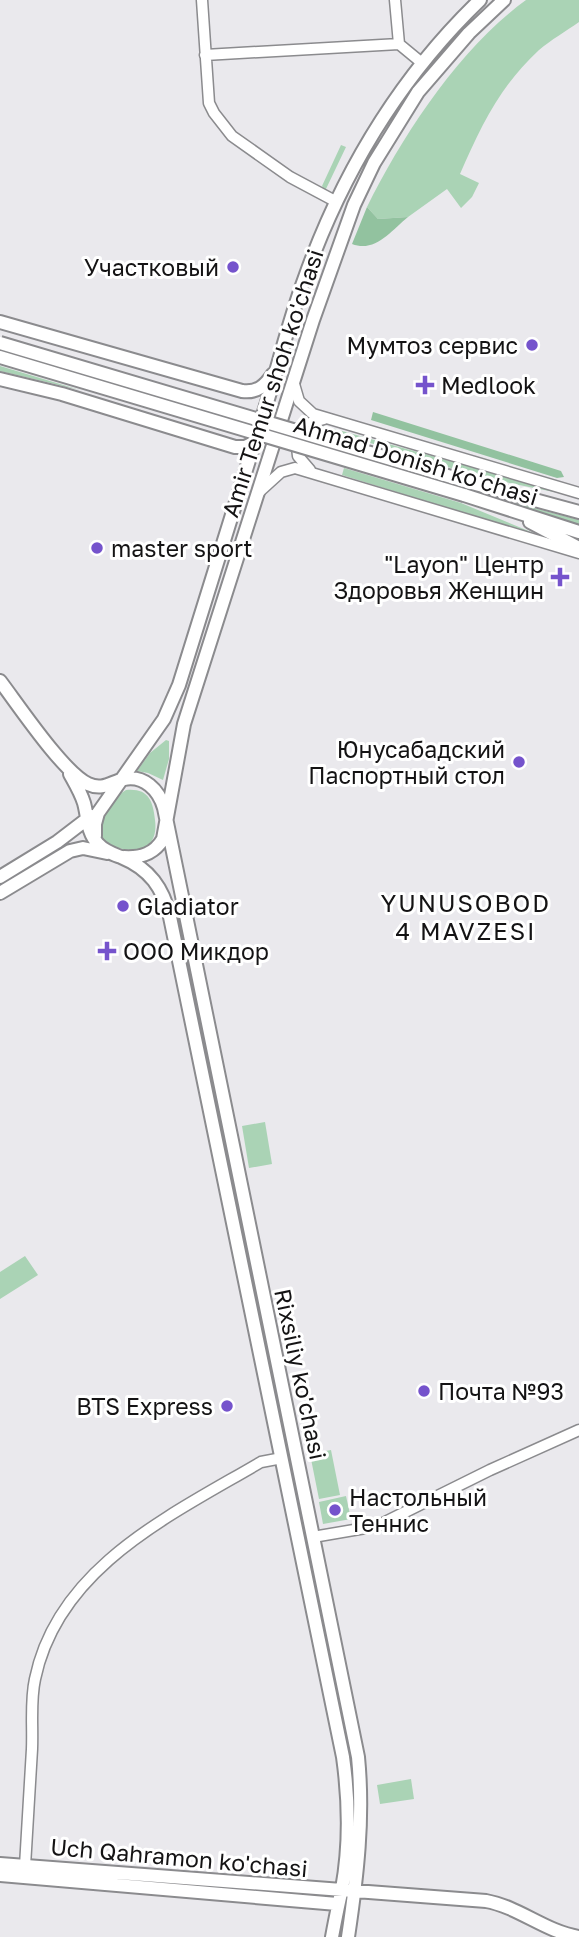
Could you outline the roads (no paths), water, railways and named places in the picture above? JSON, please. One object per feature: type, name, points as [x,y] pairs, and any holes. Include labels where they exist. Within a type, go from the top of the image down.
[{"type":"main road","name":"Amir Temur shoh ko'chasi","points":[[99,846],[94,828],[96,817],[164,719],[172,703],[303,281],[335,201],[379,120],[422,63],[480,0]]},
{"type":"main road","name":"Amir Temur shoh ko'chasi","points":[[0,893],[63,854],[76,849],[136,858],[153,851],[163,839],[184,724],[293,382],[354,205],[399,120],[433,72],[469,33],[505,0]]},
{"type":"main road","points":[[0,322],[245,391],[261,388],[277,368]]},
{"type":"main road","name":"Ahmad Donish ko'chasi","points":[[0,343],[468,482],[579,512]]},
{"type":"main road","name":"Ahmad Donish ko'chasi","points":[[0,357],[464,495],[579,532]]},
{"type":"main road","points":[[0,379],[62,394],[234,447],[245,447],[255,442]]},
{"type":"main road","points":[[550,503],[579,501]]},
{"type":"main road","points":[[502,507],[579,551]]},
{"type":"main road","points":[[218,558],[224,568],[230,569],[235,565]]},
{"type":"main road","points":[[0,681],[64,764],[79,779],[104,787],[120,780],[137,780],[151,786],[161,799],[165,822]]},
{"type":"main road","points":[[64,764],[81,794],[92,835],[99,846],[119,856]]},
{"type":"main road","name":"Amir Temur shoh ko'chasi","points":[[0,877],[57,842],[102,806]]},
{"type":"main road","name":"Rixsiliy ko'chasi","points":[[165,822],[355,1744],[361,1814],[348,1890],[337,1904],[332,1937]]},
{"type":"main road","name":"Rixsiliy ko'chasi","points":[[119,856],[148,873],[162,889],[168,908],[341,1747],[348,1802],[348,1937]]},
{"type":"main road","points":[[181,970],[188,965],[196,967]]},
{"type":"main road","points":[[271,1407],[286,1404]]},
{"type":"main road","points":[[341,1747],[348,1751],[353,1749],[355,1744]]},
{"type":"main road","name":"Uch Qahramon ko'chasi","points":[[0,1864],[337,1904]]},
{"type":"main road","name":"Uch Qahramon ko'chasi","points":[[0,1875],[348,1890],[490,1902],[579,1937]]},
{"type":"street","points":[[202,0],[209,103],[214,113],[232,136],[290,177],[335,201]]},
{"type":"street","points":[[395,0],[399,44]]},
{"type":"street","points":[[205,55],[399,44],[422,63]]},
{"type":"street","name":"Ahmad Donish ko'chasi","points":[[293,382],[297,397],[304,408],[328,419],[579,492]]},
{"type":"street","points":[[315,473],[300,461],[296,439],[310,423],[328,419]]},
{"type":"street","name":"Ahmad Donish ko'chasi","points":[[258,492],[281,472],[295,468],[579,551]]},
{"type":"street","points":[[313,1537],[377,1526],[579,1430]]},
{"type":"street","points":[[25,1866],[34,1681],[46,1643],[61,1613],[92,1574],[122,1548],[261,1462],[282,1458]]},
{"type":"place","name":"Участковый","points":[[233,267]]},
{"type":"place","name":"Мумтоз сервис","points":[[532,345]]},
{"type":"place","name":"Medlook","points":[[425,385]]},
{"type":"place","name":"master sport","points":[[97,548]]},
{"type":"place","name":"\"Layon\" Центр Здоровья Женщин","points":[[560,577]]},
{"type":"place","name":"Юнусабадский Паспортный стол","points":[[519,762]]},
{"type":"place","name":"Gladiator","points":[[123,906]]},
{"type":"place","name":"ООО Микдор","points":[[107,951]]},
{"type":"place","name":"Почта №93","points":[[424,1391]]},
{"type":"place","name":"BTS Express","points":[[227,1406]]},
{"type":"place","name":"Настольный Теннис","points":[[335,1510]]},
{"type":"district","name":"YUNUSOBOD 4 MAVZESI","points":[[466,916]]}]
